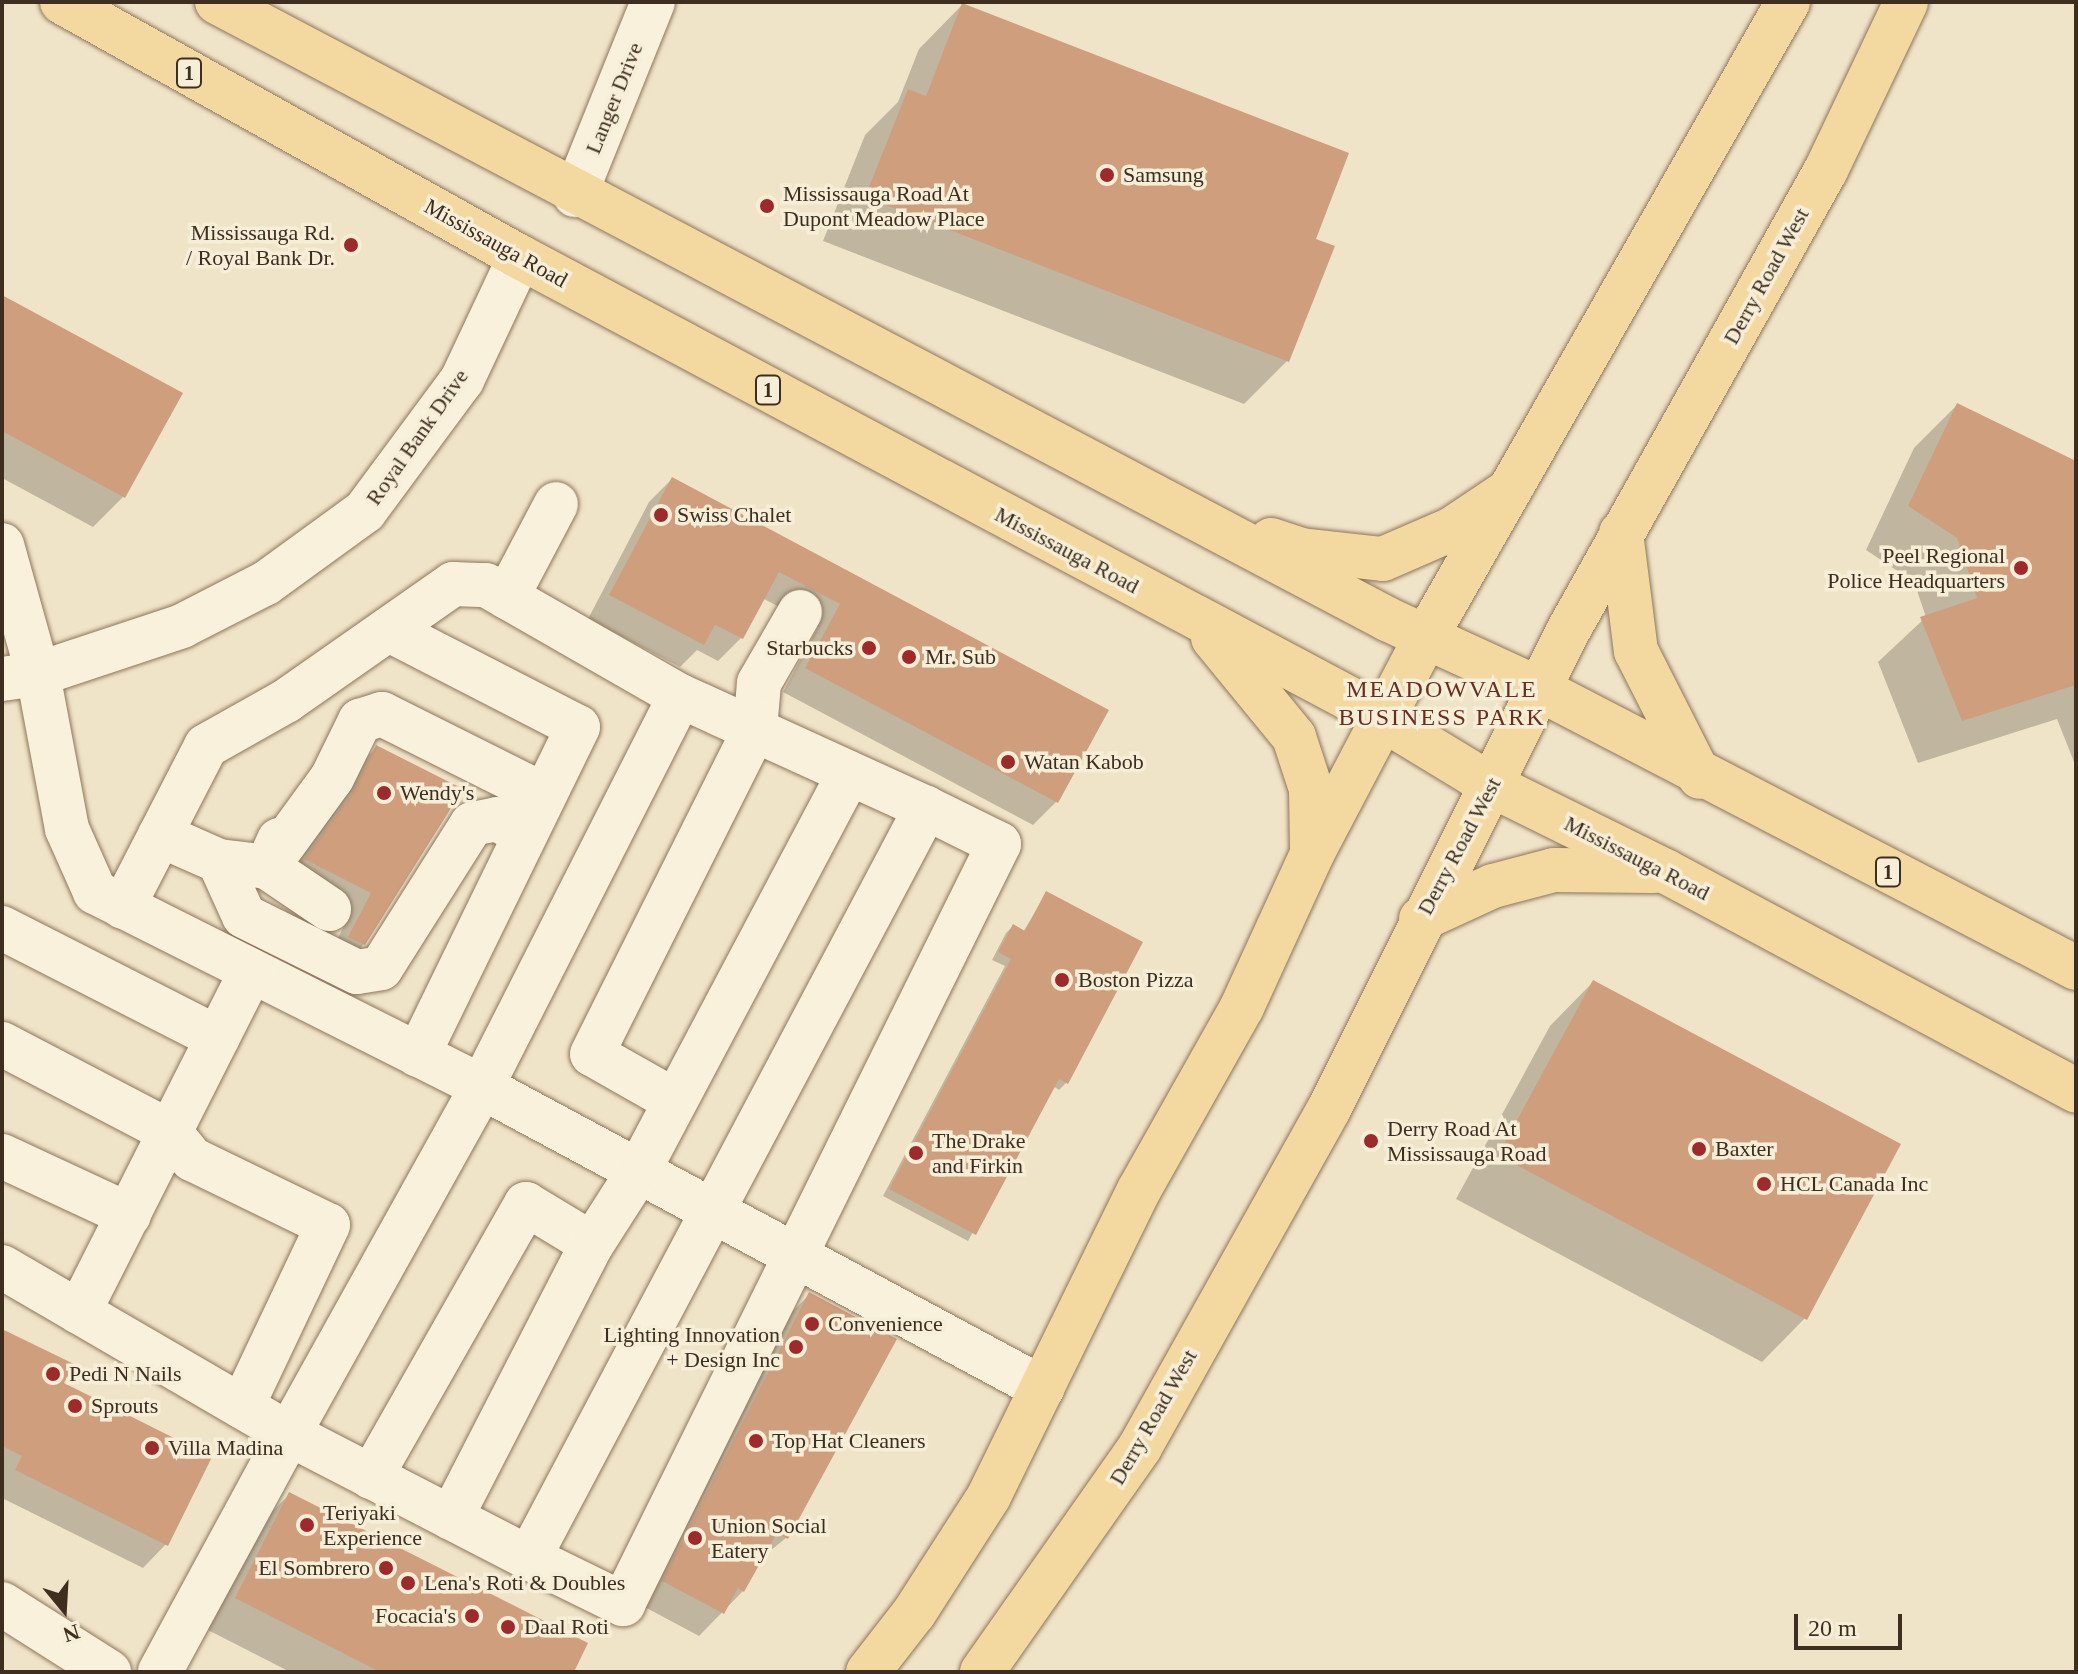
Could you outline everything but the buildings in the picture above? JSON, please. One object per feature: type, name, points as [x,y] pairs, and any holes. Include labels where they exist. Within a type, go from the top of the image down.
[{"type":"main road","name":"Mississauga Road","points":[[62,2],[520,257],[1387,721],[1491,785],[1665,871],[2076,1090]]},
{"type":"main road","name":"1","points":[[217,2],[575,195],[1426,637],[1539,689],[1700,777],[2076,968]]},
{"type":"main road","points":[[868,1672],[914,1613],[989,1496],[1139,1190],[1242,1007],[1312,854],[1387,721],[1426,637],[1515,486],[1788,2]]},
{"type":"main road","name":"Derry Road West","points":[[982,1672],[1140,1447],[1329,1109],[1421,919],[1539,689],[1621,533],[1826,170],[1906,2]]},
{"type":"main road","points":[[1194,515],[1301,550],[1383,559],[1452,529],[1515,486]]},
{"type":"main road","points":[[1621,533],[1636,651],[1700,777]]},
{"type":"main road","points":[[1202,623],[1294,737],[1311,789],[1312,854]]},
{"type":"main road","points":[[1421,919],[1493,886],[1554,870],[1665,871]]},
{"type":"street","name":"Langer Drive","points":[[575,195],[653,2]]},
{"type":"street","name":"Royal Bank Drive","points":[[20,676],[182,626],[266,583],[365,511],[462,380],[520,257]]},
{"type":"street","points":[[507,597],[556,504]]},
{"type":"street","points":[[2,545],[20,676],[67,829],[95,892],[482,1087],[1042,1388]]},
{"type":"street","points":[[2,1267],[289,1434],[623,1604],[999,844],[680,696],[486,585],[453,584],[354,656],[206,746],[123,907]]},
{"type":"street","points":[[675,1101],[592,1054],[755,729],[759,683],[800,612]]},
{"type":"street","points":[[391,631],[578,727],[418,1055]]},
{"type":"street","points":[[267,867],[354,656]]},
{"type":"street","points":[[160,1672],[482,1087],[680,696]]},
{"type":"street","points":[[267,867],[332,778],[360,721],[382,714],[544,795]]},
{"type":"street","points":[[451,1518],[592,1244],[638,1172],[849,773]]},
{"type":"street","points":[[529,1558],[715,1214],[926,808]]},
{"type":"street","points":[[219,861],[244,916],[357,972],[381,968],[472,824],[497,819],[525,835]]},
{"type":"street","points":[[160,835],[219,861],[267,867],[329,909]]},
{"type":"street","points":[[2,928],[218,1038]]},
{"type":"street","points":[[79,1312],[251,971]]},
{"type":"street","points":[[2,1044],[170,1132],[192,1159],[328,1225],[242,1407]]},
{"type":"street","points":[[2,1156],[129,1215]]},
{"type":"street","points":[[371,1477],[526,1204],[592,1244]]},
{"type":"street","points":[[2,1604],[109,1672]]},
{"type":"place","name":"Samsung","points":[[1107,175]]},
{"type":"place","name":"Mississauga Road At Dupont Meadow Place","points":[[767,206]]},
{"type":"place","name":"Mississauga Rd. / Royal Bank Dr.","points":[[351,245]]},
{"type":"place","name":"Swiss Chalet","points":[[661,515]]},
{"type":"place","name":"Peel Regional Police Headquarters","points":[[2021,568]]},
{"type":"place","name":"Starbucks","points":[[869,648]]},
{"type":"place","name":"Mr. Sub","points":[[909,657]]},
{"type":"place","name":"Watan Kabob","points":[[1008,762]]},
{"type":"place","name":"Wendy's","points":[[384,793]]},
{"type":"place","name":"Boston Pizza","points":[[1062,980]]},
{"type":"place","name":"Derry Road At Mississauga Road","points":[[1371,1141]]},
{"type":"place","name":"Baxter","points":[[1699,1149]]},
{"type":"place","name":"The Drake and Firkin","points":[[916,1153]]},
{"type":"place","name":"HCL Canada Inc","points":[[1764,1184]]},
{"type":"place","name":"Convenience","points":[[812,1324]]},
{"type":"place","name":"Lighting Innovation + Design Inc","points":[[796,1347]]},
{"type":"place","name":"Pedi N Nails","points":[[53,1374]]},
{"type":"place","name":"Sprouts","points":[[75,1406]]},
{"type":"place","name":"Top Hat Cleaners","points":[[756,1441]]},
{"type":"place","name":"Villa Madina","points":[[152,1448]]},
{"type":"place","name":"Teriyaki Experience","points":[[307,1525]]},
{"type":"place","name":"Union Social Eatery","points":[[695,1538]]},
{"type":"place","name":"El Sombrero","points":[[386,1568]]},
{"type":"place","name":"Lena's Roti & Doubles","points":[[408,1583]]},
{"type":"place","name":"Focacia's","points":[[472,1616]]},
{"type":"place","name":"Daal Roti","points":[[508,1627]]},
{"type":"district","name":"MEADOWVALE BUSINESS PARK","points":[[1442,704]]}]
